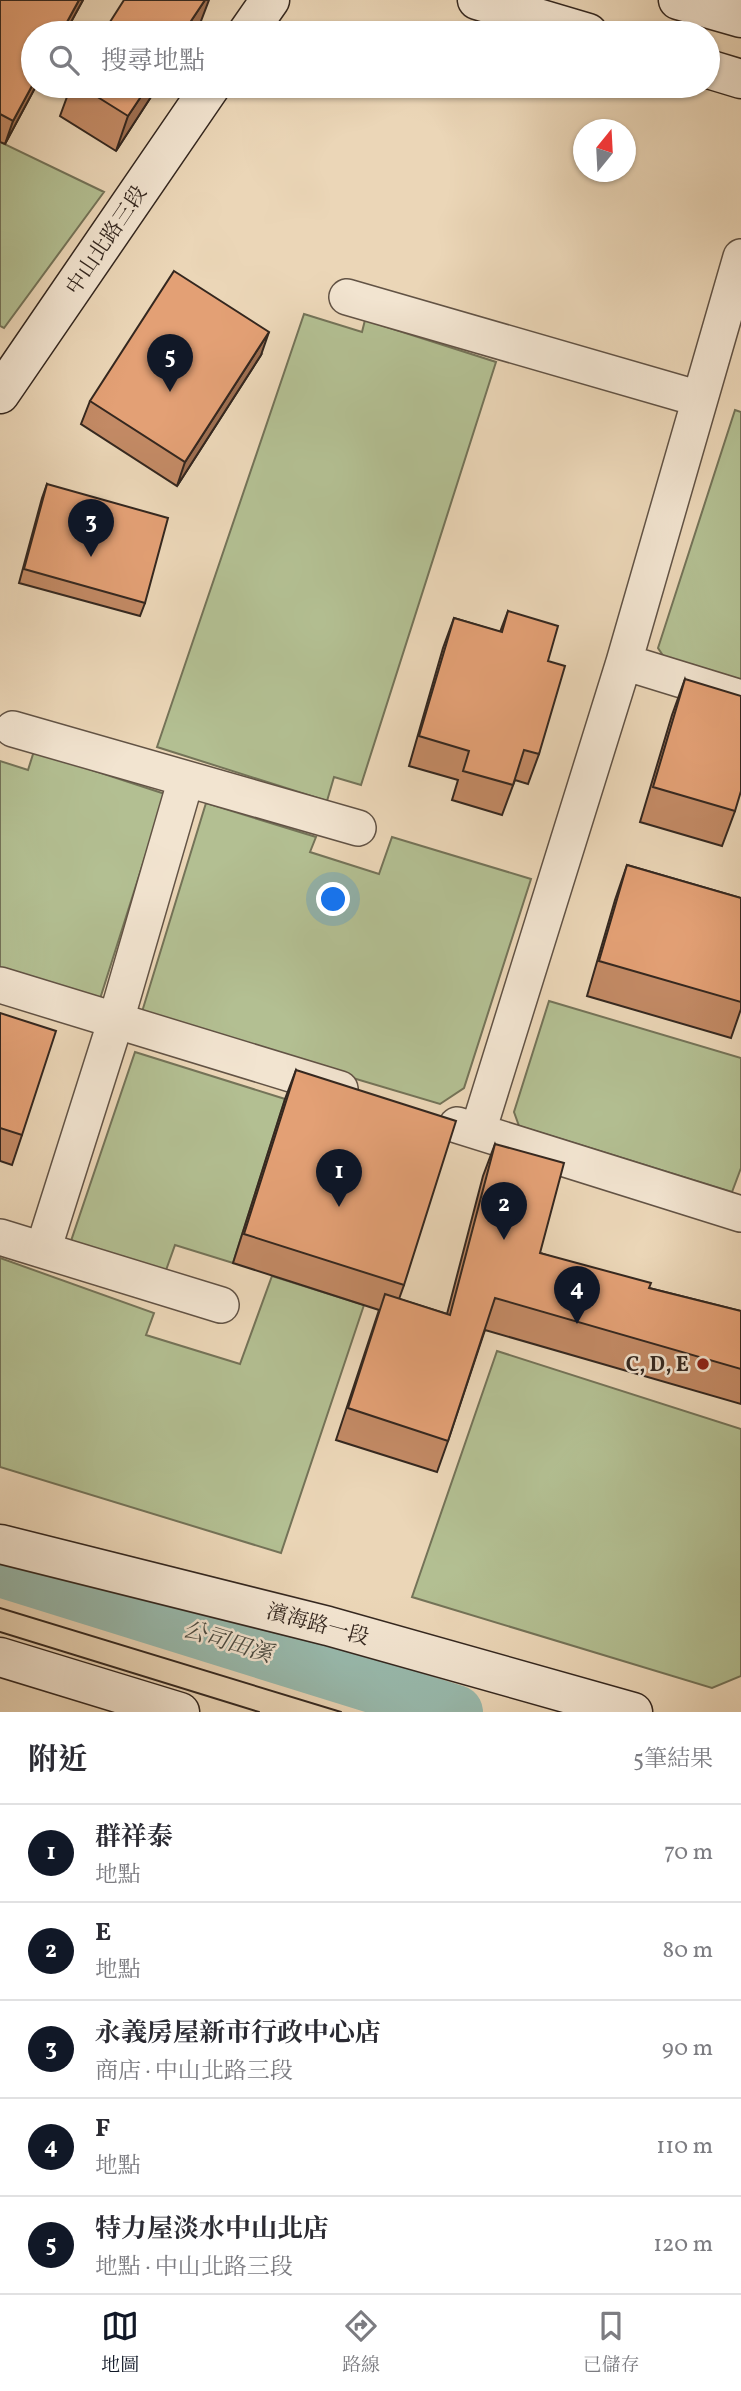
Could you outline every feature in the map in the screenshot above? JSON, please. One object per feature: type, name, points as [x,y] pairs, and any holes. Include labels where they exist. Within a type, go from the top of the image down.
[{"type":"street","points":[[255,21],[270,0]]},
{"type":"street","points":[[477,0],[548,21]]},
{"type":"street","points":[[678,0],[741,18]]},
{"type":"street","points":[[720,73],[741,79]]},
{"type":"street","name":"中山北路三段","points":[[0,394],[203,98]]},
{"type":"street","points":[[478,1131],[624,662],[741,257]]},
{"type":"street","points":[[347,297],[699,399]]},
{"type":"street","points":[[624,662],[741,698]]},
{"type":"street","points":[[13,729],[358,828]]},
{"type":"street","points":[[43,1250],[116,1020],[186,779]]},
{"type":"street","points":[[0,985],[374,1099]]},
{"type":"street","points":[[426,1115],[741,1214]]},
{"type":"street","points":[[0,1237],[221,1305]]},
{"type":"street","name":"濱海路一段","points":[[0,1544],[328,1626],[634,1712]]},
{"type":"street","points":[[0,1657],[180,1712]]},
{"type":"green space","points":[[0,142],[104,192],[4,328],[0,326]]},
{"type":"green space","points":[[304,314],[362,332],[365,320],[496,362],[361,785],[334,777],[327,801],[157,747]]},
{"type":"green space","points":[[735,410],[741,412],[741,688],[670,666],[658,648]]},
{"type":"green space","points":[[34,751],[165,794],[99,1002],[0,970],[0,761],[28,770]]},
{"type":"green space","points":[[206,803],[316,837],[310,852],[379,874],[392,837],[531,879],[464,1088],[440,1104],[141,1015]]},
{"type":"green space","points":[[549,1001],[741,1058],[741,1168],[732,1192],[519,1126],[514,1112]]},
{"type":"green space","points":[[135,1052],[285,1099],[233,1263],[175,1245],[165,1273],[71,1241]]},
{"type":"green space","points":[[0,1258],[154,1313],[146,1335],[240,1364],[272,1276],[364,1305],[281,1553],[0,1467]]},
{"type":"green space","points":[[497,1351],[741,1429],[741,1676],[712,1688],[412,1597]]},
{"type":"building","points":[[0,0],[79,0],[68,21],[21,21],[21,98],[25,98],[13,121],[0,114]]},
{"type":"building","points":[[124,0],[205,0],[191,21],[111,21]]},
{"type":"building","points":[[99,98],[140,98],[128,116]]},
{"type":"building","points":[[174,271],[269,332],[185,462],[90,401]]},
{"type":"building","points":[[47,484],[168,518],[145,603],[24,569]]},
{"type":"building","points":[[508,611],[558,626],[548,661],[565,666],[539,754],[524,750],[513,785],[463,771],[469,751],[419,736],[454,618],[502,632]]},
{"type":"building","points":[[685,679],[741,696],[741,791],[735,811],[653,787]]},
{"type":"building","points":[[627,865],[741,898],[741,1002],[599,961]]},
{"type":"building","points":[[0,1013],[56,1031],[22,1135],[0,1128]]},
{"type":"building","points":[[296,1070],[456,1121],[404,1285],[244,1234]]},
{"type":"building","points":[[495,1144],[564,1163],[540,1253],[651,1283],[649,1288],[741,1311],[741,1369],[495,1298],[448,1441],[348,1408],[385,1294],[450,1315]]},
{"type":"waterway","name":"公司田溪","points":[[0,1570],[456,1712]]},
{"type":"tram line","points":[[0,1608],[341,1712]]},
{"type":"tram line","points":[[0,1632],[259,1712]]},
{"type":"place","name":"特力屋淡水中山北店","points":[[170,392]]},
{"type":"place","name":"永義房屋新市行政中心店","points":[[91,557]]},
{"type":"place","name":"群祥泰","points":[[339,1207]]},
{"type":"place","name":"E","points":[[504,1240]]},
{"type":"place","name":"F","points":[[577,1324]]},
{"type":"place","name":"C, D, E","points":[[703,1364]]}]
